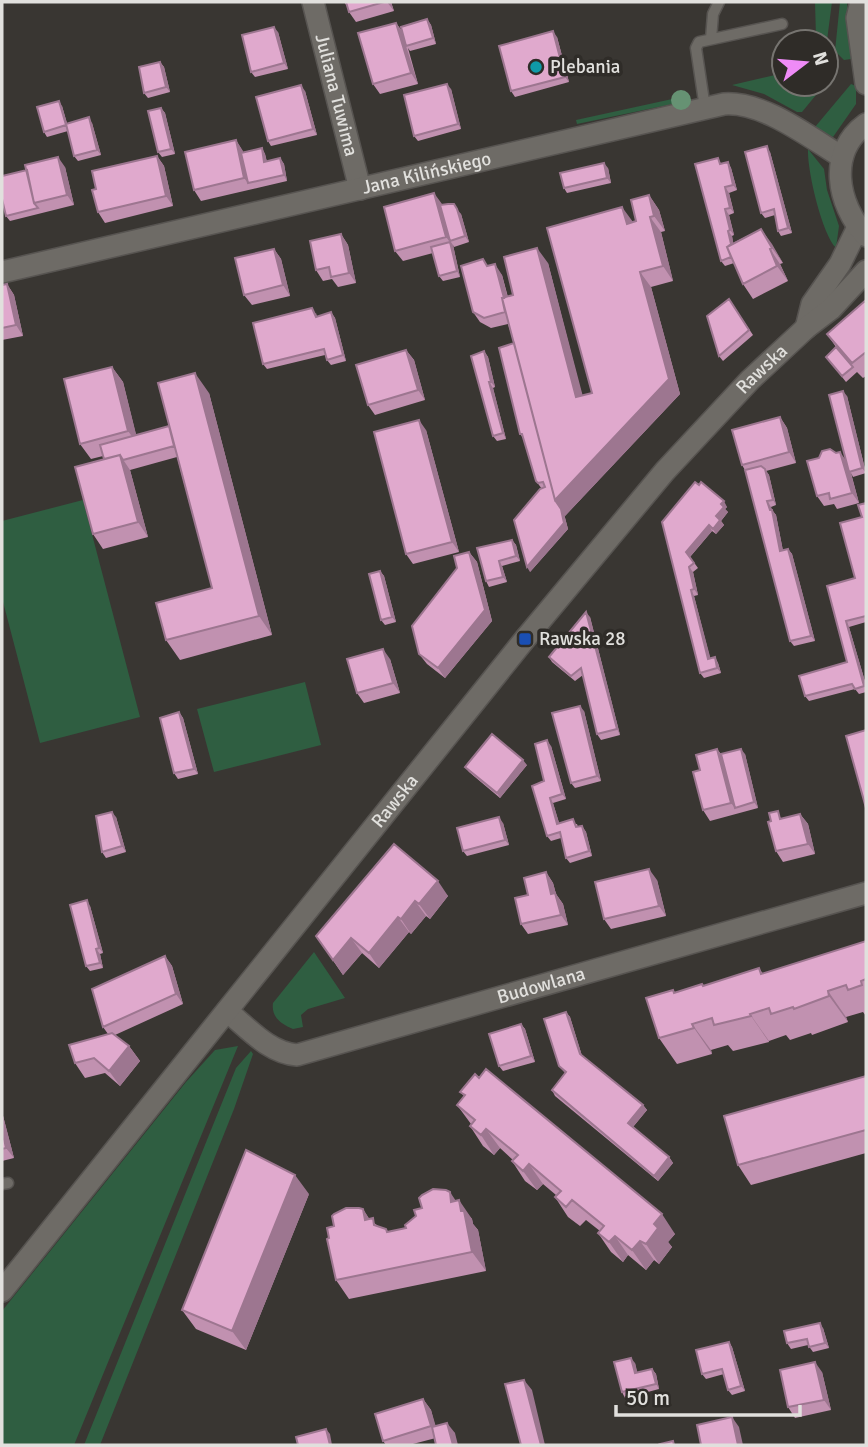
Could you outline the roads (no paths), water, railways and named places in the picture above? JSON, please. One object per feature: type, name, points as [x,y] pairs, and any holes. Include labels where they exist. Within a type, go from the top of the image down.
[{"type":"street","name":"Juliana Tuwima","points":[[313,2],[360,189]]},
{"type":"street","points":[[861,2],[858,18],[866,84]]},
{"type":"street","name":"Jana Kilińskiego","points":[[2,272],[705,108],[732,104],[746,105],[765,112],[842,156]]},
{"type":"street","points":[[862,231],[848,208],[839,173],[842,156],[853,136],[866,124]]},
{"type":"street","name":"Rawska","points":[[806,328],[812,304],[862,231]]},
{"type":"street","name":"Rawska","points":[[2,1291],[525,639],[665,471],[751,380],[806,328],[831,309],[866,271]]},
{"type":"street","name":"Budowlana","points":[[227,1012],[256,1036],[284,1054],[297,1055],[866,893]]},
{"type":"lane","points":[[711,40],[713,14],[719,2]]},
{"type":"lane","points":[[705,108],[696,48],[699,42],[782,24]]},
{"type":"place","name":"Plebania","points":[[536,67]]},
{"type":"place","name":"Rawska 28","points":[[525,639]]}]
